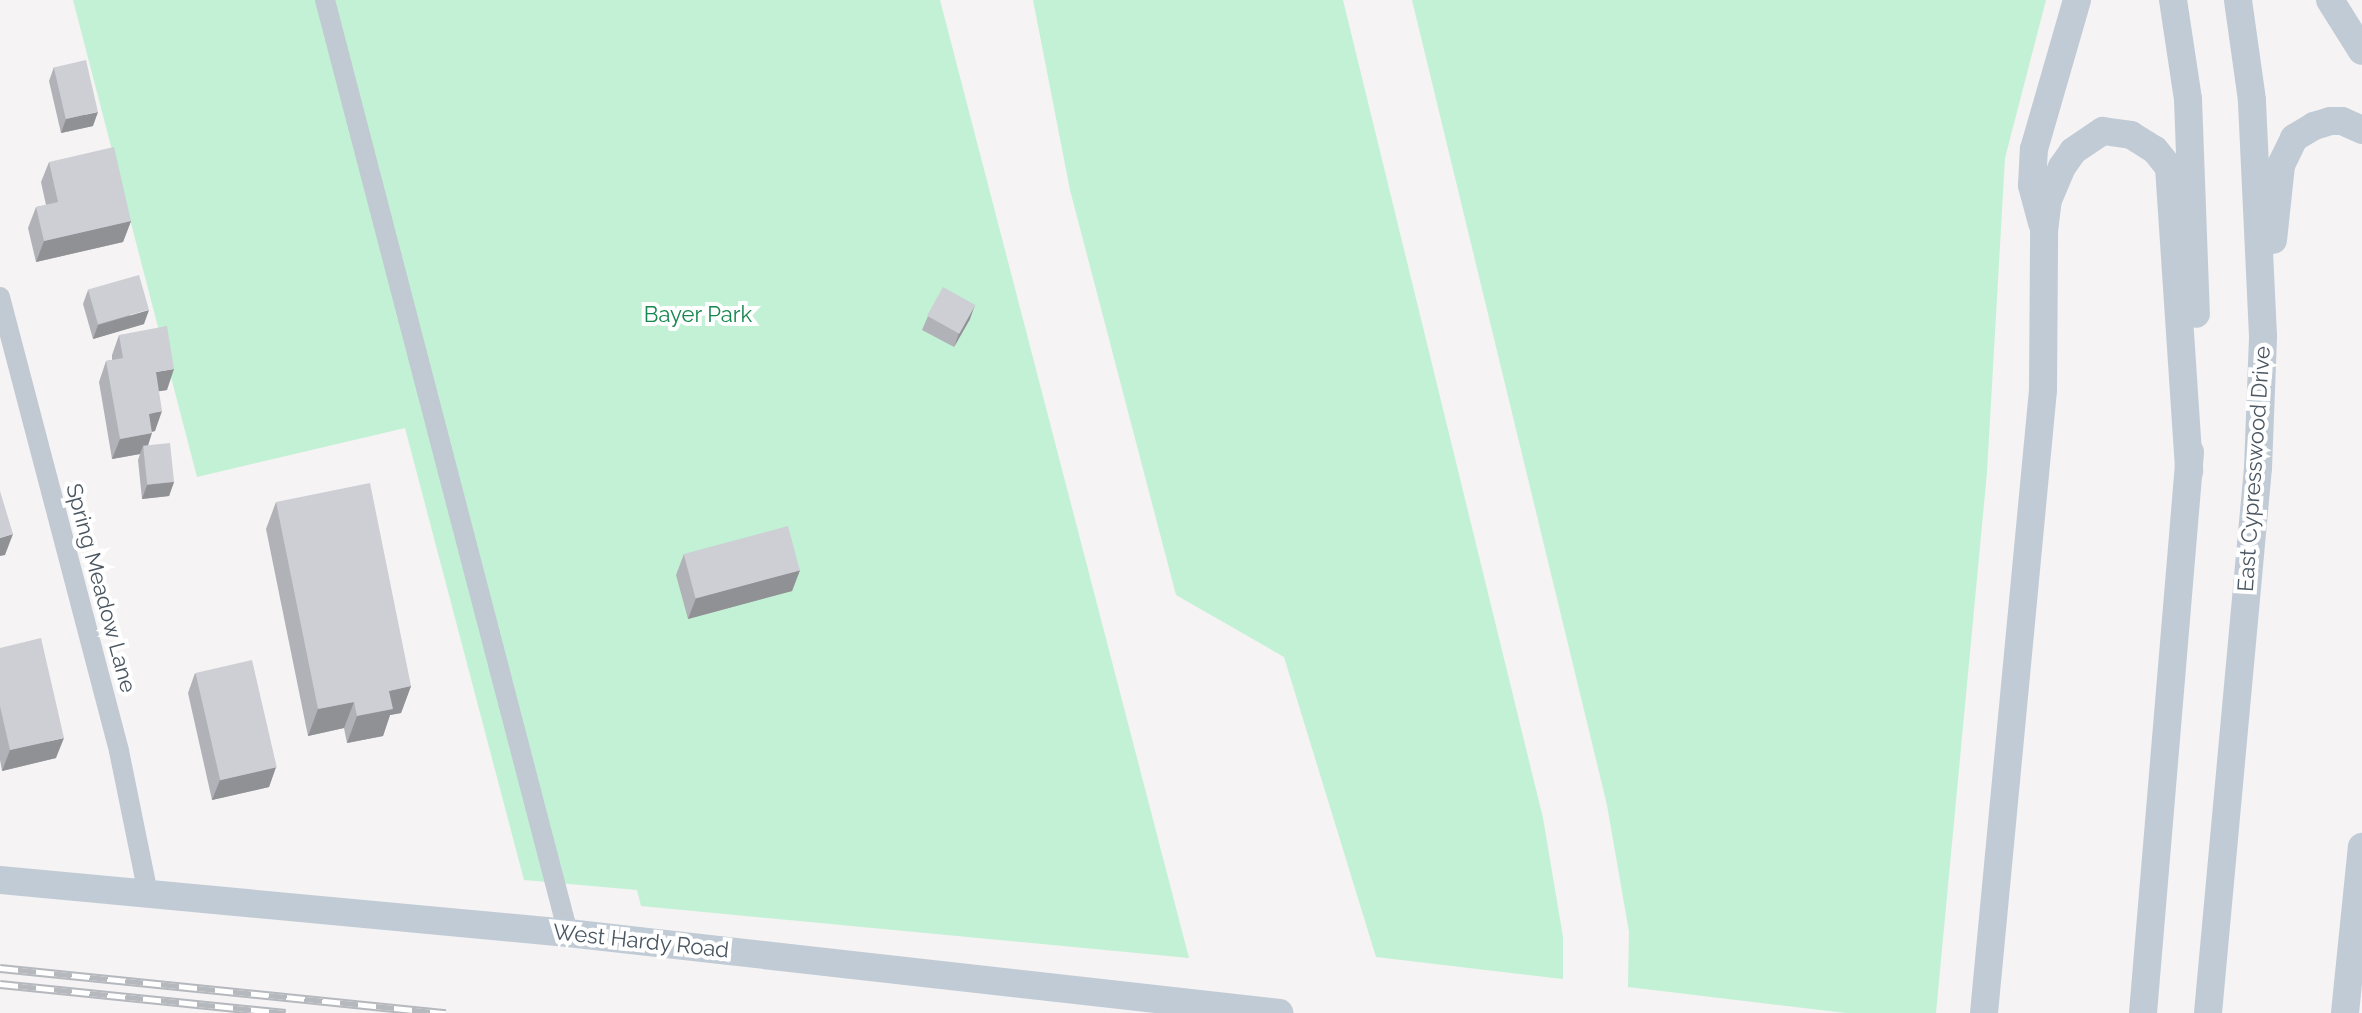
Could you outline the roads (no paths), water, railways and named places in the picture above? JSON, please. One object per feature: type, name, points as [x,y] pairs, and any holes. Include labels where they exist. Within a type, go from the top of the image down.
[{"type":"main road","points":[[2044,231],[2032,185],[2034,149],[2077,0]]},
{"type":"main road","points":[[2143,1013],[2189,471],[2196,302],[2188,99],[2173,0]]},
{"type":"main road","name":"East Cypresswood Drive","points":[[2208,1013],[2258,468],[2263,336],[2252,100],[2238,0]]},
{"type":"main road","points":[[2330,0],[2362,51]]},
{"type":"main road","points":[[2263,336],[2279,177],[2286,151],[2294,138],[2321,123],[2342,121],[2362,130]]},
{"type":"main road","points":[[1984,1013],[2042,406],[2044,231],[2048,200],[2062,167],[2073,151],[2103,131],[2131,135],[2155,150],[2169,167],[2189,471]]},
{"type":"main road","points":[[2345,1013],[2362,847]]},
{"type":"main road","name":"West Hardy Road","points":[[0,880],[568,933],[1280,1013]]},
{"type":"street","points":[[325,0],[568,933]]},
{"type":"street","name":"Spring Meadow Lane","points":[[0,297],[119,751],[148,894]]},
{"type":"railway","points":[[0,968],[446,1013]]},
{"type":"railway","points":[[0,984],[286,1013]]},
{"type":"park label","name":"Bayer Park","points":[[698,315]]}]
